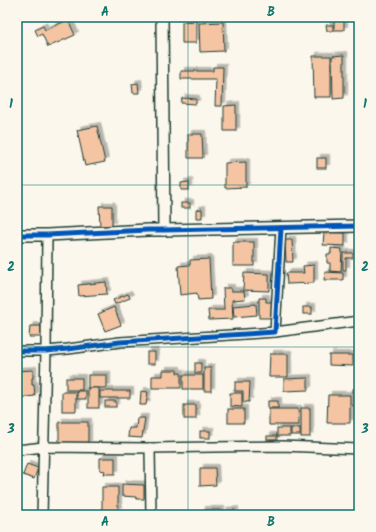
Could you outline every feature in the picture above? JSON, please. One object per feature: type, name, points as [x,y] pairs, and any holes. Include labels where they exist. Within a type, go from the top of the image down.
[{"type":"street","points":[[162,17],[164,230]]},
{"type":"street","points":[[17,235],[148,230],[359,226]]},
{"type":"street","points":[[275,332],[281,228]]},
{"type":"street","points":[[42,515],[47,235]]},
{"type":"street","points":[[17,351],[46,351],[120,342],[275,332],[359,321]]},
{"type":"street","points":[[17,450],[44,447],[150,448],[282,446],[359,449]]},
{"type":"street","points":[[150,448],[151,515]]},
{"type":"building","points":[[344,17],[344,30],[334,30],[334,18]]},
{"type":"building","points":[[68,20],[75,35],[48,47],[42,34],[38,36],[35,30],[43,26],[45,30]]},
{"type":"building","points":[[196,21],[196,43],[182,43],[182,22]]},
{"type":"building","points":[[223,22],[224,51],[200,52],[199,23]]},
{"type":"building","points":[[326,25],[333,25],[333,31],[327,31]]},
{"type":"building","points":[[344,55],[344,98],[333,99],[332,56]]},
{"type":"building","points":[[313,56],[331,56],[331,97],[314,97]]},
{"type":"building","points":[[213,67],[223,67],[222,106],[215,106],[216,79],[181,79],[181,71],[213,71]]},
{"type":"building","points":[[138,83],[139,93],[133,93],[132,84]]},
{"type":"building","points":[[182,98],[196,99],[196,104],[181,103]]},
{"type":"building","points":[[236,105],[236,131],[224,131],[224,106]]},
{"type":"building","points":[[97,126],[105,162],[85,166],[77,130]]},
{"type":"building","points":[[188,134],[202,134],[203,158],[188,158]]},
{"type":"building","points":[[317,158],[326,158],[326,168],[317,168]]},
{"type":"building","points":[[246,162],[246,187],[225,188],[225,163]]},
{"type":"building","points":[[189,182],[189,190],[181,190],[181,183]]},
{"type":"building","points":[[181,203],[190,203],[190,208],[181,208]]},
{"type":"building","points":[[99,206],[112,206],[112,226],[100,226]]},
{"type":"building","points":[[202,209],[202,218],[196,218],[196,210]]},
{"type":"building","points":[[324,232],[345,233],[345,246],[323,245]]},
{"type":"building","points":[[285,240],[292,240],[293,262],[286,262]]},
{"type":"building","points":[[233,242],[254,242],[254,266],[233,266]]},
{"type":"building","points":[[331,248],[342,249],[341,272],[330,271],[330,263],[327,263],[327,254],[331,254]]},
{"type":"building","points":[[343,253],[353,253],[353,258],[346,258],[346,270],[343,270]]},
{"type":"building","points":[[209,259],[211,299],[198,300],[197,293],[180,295],[178,266],[190,265],[190,260]]},
{"type":"building","points":[[314,265],[314,283],[287,284],[286,273],[304,273],[303,266]]},
{"type":"building","points":[[325,272],[343,273],[343,280],[324,280]]},
{"type":"building","points":[[244,273],[269,274],[269,291],[243,290]]},
{"type":"building","points":[[106,282],[107,294],[79,296],[78,285]]},
{"type":"building","points":[[223,288],[231,288],[231,291],[244,291],[245,299],[232,300],[233,319],[209,320],[208,310],[224,310]]},
{"type":"building","points":[[128,294],[130,298],[115,304],[113,300]]},
{"type":"building","points":[[259,298],[266,298],[266,302],[273,302],[273,318],[259,318]]},
{"type":"building","points":[[256,304],[257,315],[234,317],[233,306]]},
{"type":"building","points":[[114,307],[121,325],[105,331],[98,314]]},
{"type":"building","points":[[303,307],[312,307],[312,314],[303,314]]},
{"type":"building","points":[[30,326],[41,326],[41,337],[29,337]]},
{"type":"building","points":[[147,352],[155,352],[155,364],[147,364]]},
{"type":"building","points":[[270,354],[288,354],[288,377],[269,377]]},
{"type":"building","points":[[329,355],[353,355],[353,366],[329,365]]},
{"type":"building","points":[[195,363],[201,363],[201,373],[195,373]]},
{"type":"building","points":[[204,368],[211,368],[211,391],[204,391]]},
{"type":"building","points":[[33,370],[32,385],[34,385],[35,396],[17,398],[17,393],[20,392],[19,387],[17,387],[17,371]]},
{"type":"building","points":[[163,370],[177,370],[177,373],[181,373],[181,388],[152,388],[152,376],[163,376]]},
{"type":"building","points":[[88,375],[107,375],[107,388],[88,388]]},
{"type":"building","points":[[183,375],[203,375],[203,389],[183,389]]},
{"type":"building","points":[[66,378],[82,378],[82,390],[66,390]]},
{"type":"building","points":[[308,378],[308,390],[284,391],[284,379]]},
{"type":"building","points":[[235,382],[250,382],[249,402],[243,402],[243,391],[235,391]]},
{"type":"building","points":[[88,388],[99,388],[99,408],[88,408]]},
{"type":"building","points":[[353,389],[359,389],[359,406],[353,406]]},
{"type":"building","points":[[77,391],[86,391],[86,399],[77,399]]},
{"type":"building","points":[[100,391],[130,391],[130,398],[100,398]]},
{"type":"building","points":[[141,391],[148,392],[146,405],[140,405]]},
{"type":"building","points":[[62,392],[76,392],[76,411],[62,411]]},
{"type":"building","points":[[230,393],[242,393],[242,407],[230,406]]},
{"type":"building","points":[[328,395],[350,395],[350,423],[327,423]]},
{"type":"building","points":[[105,401],[116,401],[116,407],[105,407]]},
{"type":"building","points":[[268,401],[278,401],[278,408],[268,408]]},
{"type":"building","points":[[184,405],[196,405],[196,419],[184,419]]},
{"type":"building","points":[[355,407],[359,407],[359,424],[355,424]]},
{"type":"building","points":[[301,408],[310,408],[310,437],[301,437]]},
{"type":"building","points":[[228,409],[244,409],[244,423],[228,423]]},
{"type":"building","points":[[269,409],[298,409],[299,425],[269,425]]},
{"type":"building","points":[[137,418],[145,418],[142,438],[128,437],[129,428],[136,428]]},
{"type":"building","points":[[59,422],[88,422],[88,444],[59,444]]},
{"type":"building","points":[[277,428],[290,428],[290,436],[277,436]]},
{"type":"building","points":[[291,428],[300,428],[300,435],[291,435]]},
{"type":"building","points":[[200,431],[210,431],[210,438],[200,438]]},
{"type":"building","points":[[267,436],[277,436],[277,440],[267,440]]},
{"type":"building","points":[[100,458],[115,458],[115,474],[104,474],[105,471],[100,470]]},
{"type":"building","points":[[27,464],[38,468],[34,479],[23,475]]},
{"type":"building","points":[[200,468],[215,468],[216,485],[200,486]]},
{"type":"building","points":[[122,484],[144,485],[144,499],[122,496]]},
{"type":"building","points":[[102,487],[118,487],[118,511],[102,510]]},
{"type":"building","points":[[202,510],[221,510],[221,515],[202,515]]},
{"type":"building","points":[[235,510],[235,515],[224,515],[223,511]]},
{"type":"cycle path","points":[[17,235],[148,230],[359,226]]},
{"type":"cycle path","points":[[17,351],[46,351],[120,342],[275,332],[281,228]]}]
